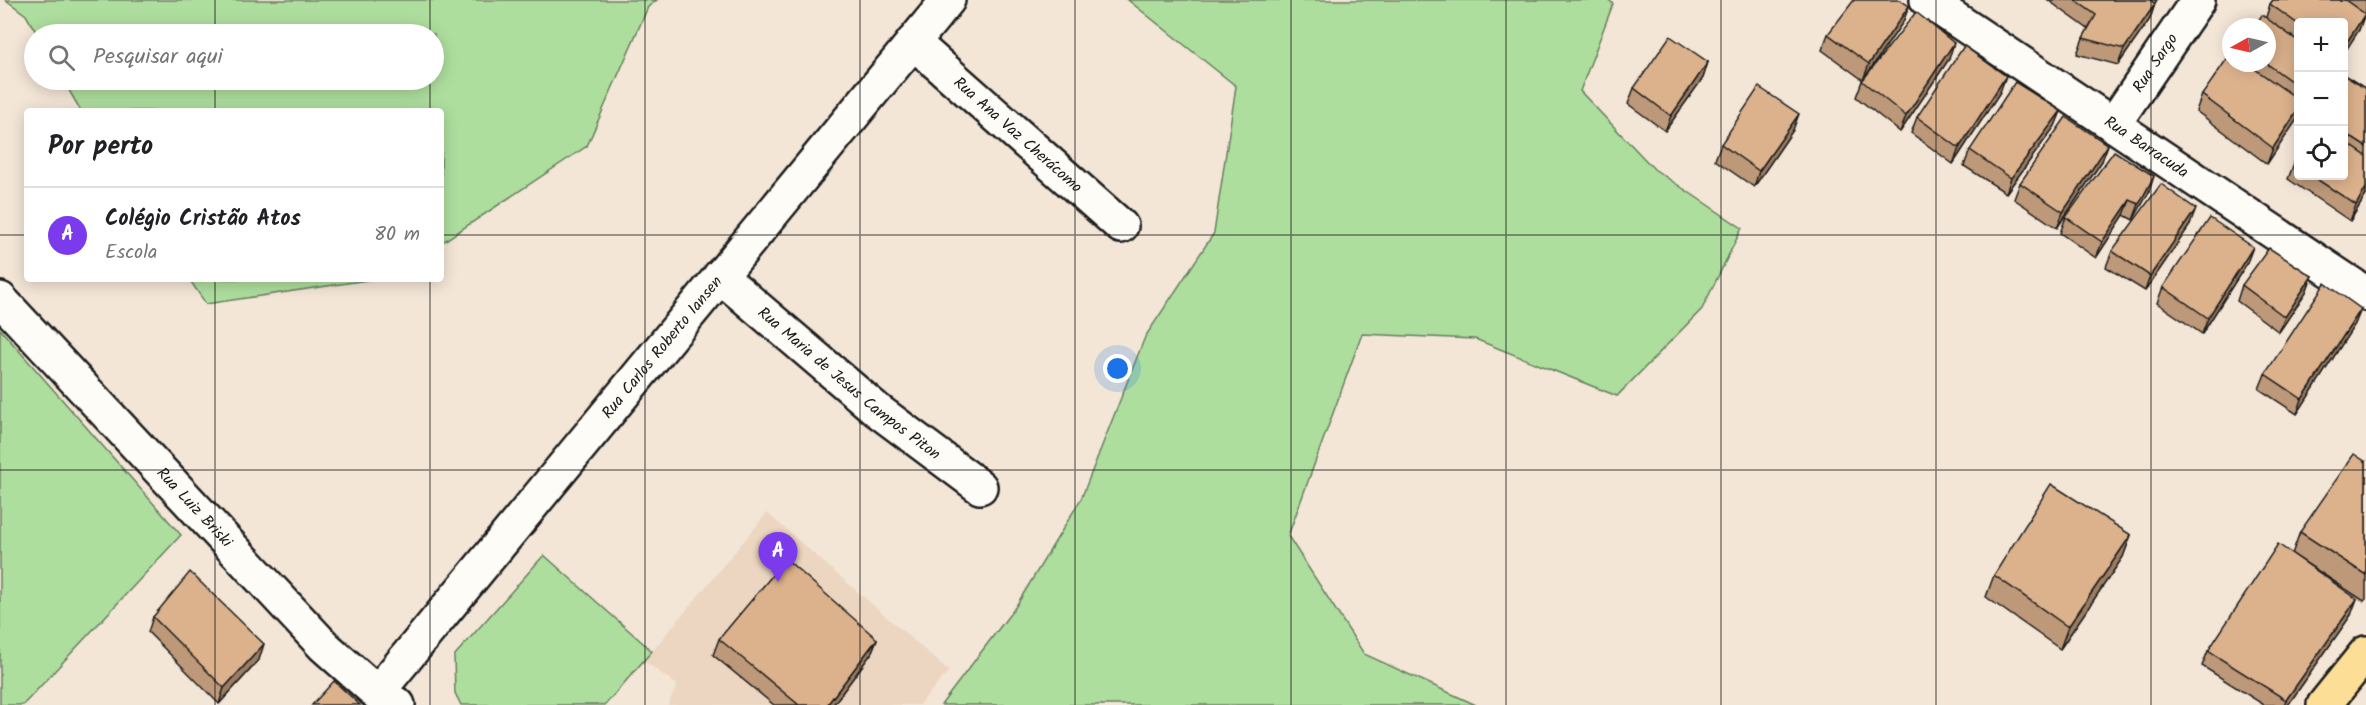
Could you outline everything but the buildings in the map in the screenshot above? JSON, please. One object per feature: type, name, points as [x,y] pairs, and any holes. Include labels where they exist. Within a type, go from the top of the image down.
[{"type":"main road","points":[[2324,705],[2366,653]]},
{"type":"street","name":"Rua Carlos Roberto Iansen","points":[[388,699],[720,276],[948,0]]},
{"type":"street","name":"Rua Barracuda","points":[[1927,0],[2366,294]]},
{"type":"street","name":"Rua Sargo","points":[[2113,125],[2198,0]]},
{"type":"street","name":"Rua Ana Vaz Cherácomo","points":[[913,42],[1121,226]]},
{"type":"street","name":"Rua Maria de Jesus Campos Piton","points":[[720,276],[877,410],[980,487]]},
{"type":"street","name":"Rua Luiz Briski","points":[[0,299],[324,646],[388,699]]},
{"type":"shaded area","points":[[767,513],[949,671],[919,705],[668,705],[677,685],[644,661]]},
{"type":"green space","points":[[6,0],[657,0],[648,7],[587,146],[444,241],[444,108],[79,108],[69,90],[444,90],[444,24],[31,24],[26,15]]},
{"type":"green space","points":[[1128,0],[1609,0],[1613,4],[1580,91],[1654,169],[1742,228],[1702,309],[1617,396],[1475,339],[1362,334],[1288,536],[1364,654],[1476,705],[941,705],[1016,606],[1081,499],[1145,337],[1214,233],[1236,86]]},
{"type":"green space","points":[[191,282],[354,282],[206,304]]},
{"type":"green space","points":[[0,329],[181,535],[23,705],[0,705]]},
{"type":"green space","points":[[544,555],[652,651],[605,705],[461,705],[455,693],[454,656]]},
{"type":"place","name":"Colégio Cristão Atos","points":[[778,582]]}]
